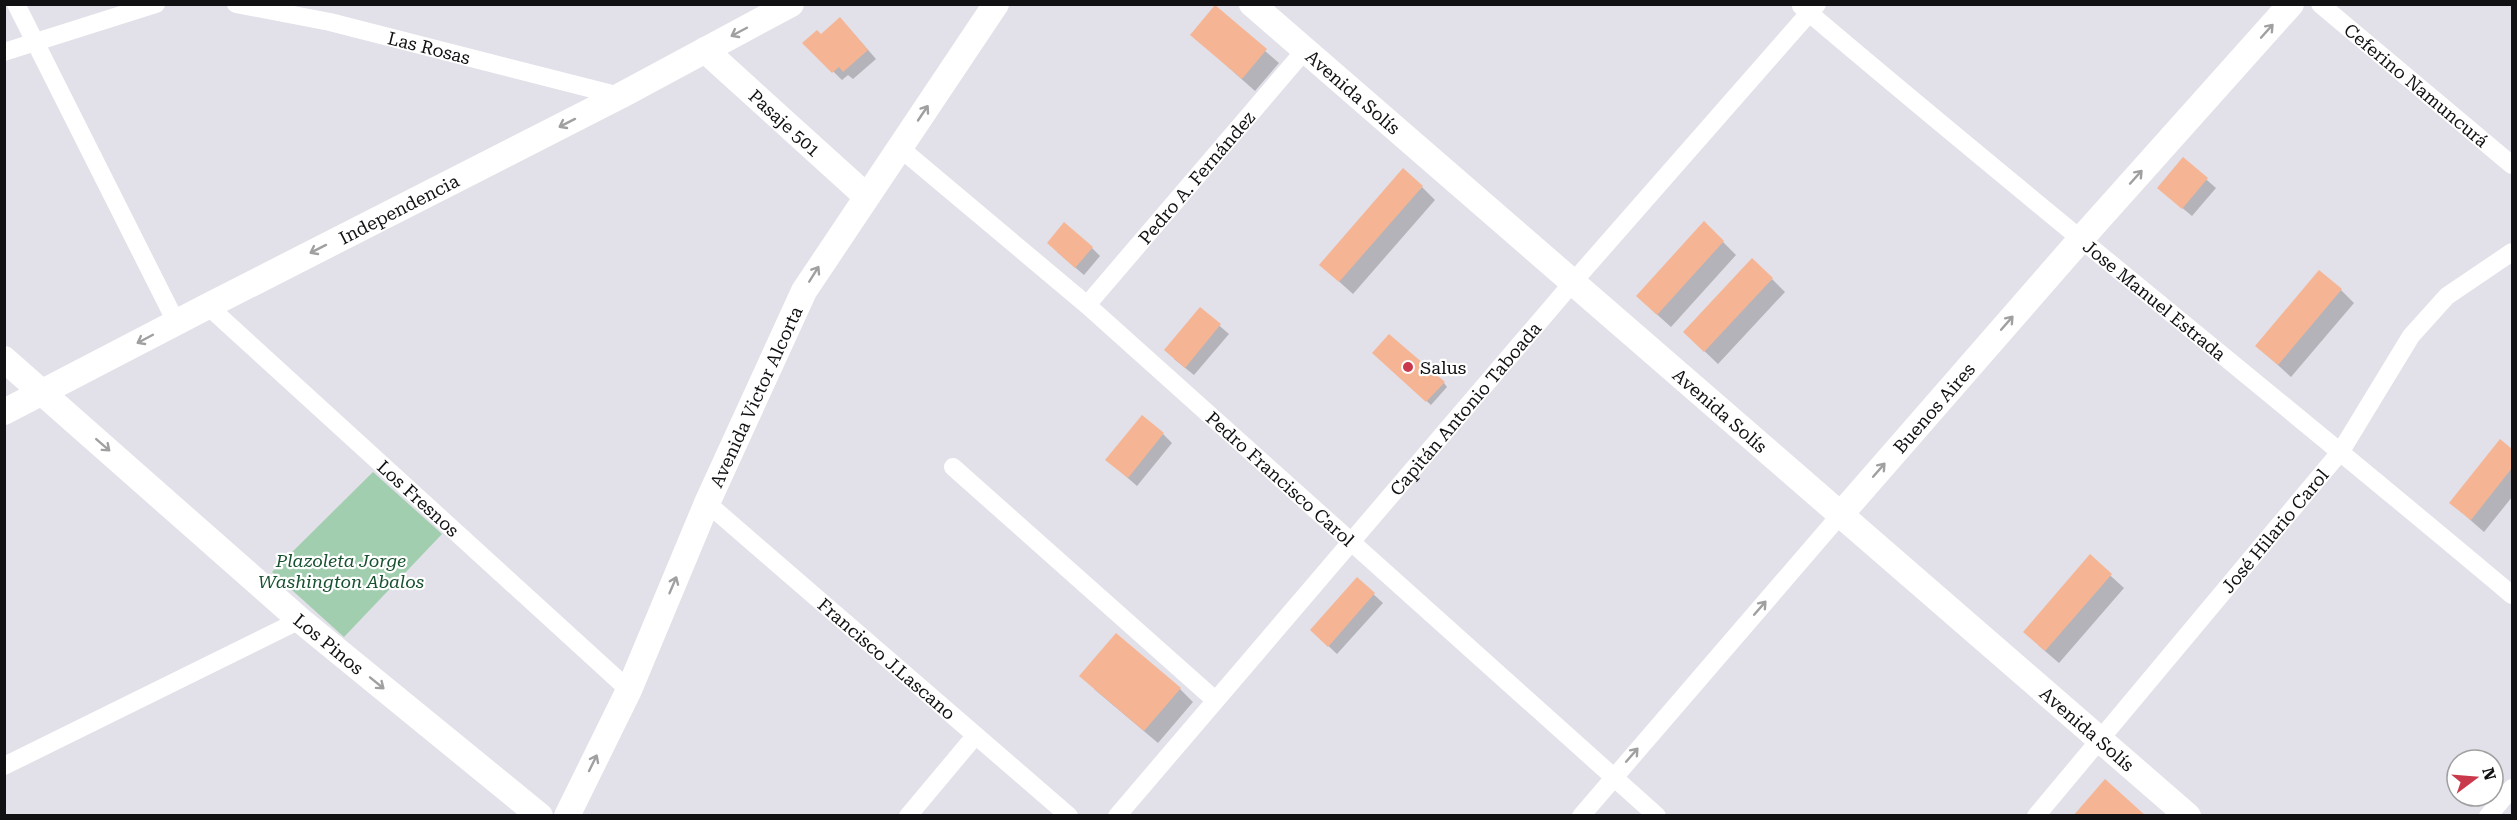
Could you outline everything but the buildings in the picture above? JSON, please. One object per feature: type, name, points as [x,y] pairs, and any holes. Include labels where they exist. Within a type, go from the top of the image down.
[{"type":"main road","name":"Independencia","points":[[4,412],[620,96],[791,4]]},
{"type":"main road","name":"Avenida Victor Alcorta","points":[[567,816],[629,690],[707,503],[804,291],[996,4]]},
{"type":"main road","name":"Avenida Solís","points":[[1252,4],[2188,816]]},
{"type":"main road","name":"Buenos Aires","points":[[1841,514],[2080,240],[2291,4]]},
{"type":"main road","name":"Pasaje 501","points":[[705,50],[866,196]]},
{"type":"main road","name":"Los Pinos","points":[[4,359],[300,620],[540,816]]},
{"type":"main road","points":[[76,422],[71,409],[71,394],[76,381],[85,370]]},
{"type":"street","points":[[16,4],[176,322]]},
{"type":"street","points":[[4,52],[156,4]]},
{"type":"street","name":"Las Rosas","points":[[236,4],[328,13],[620,96]]},
{"type":"street","name":"Ceferino Namuncurá","points":[[2320,4],[2512,165]]},
{"type":"street","name":"Jose Manuel Estrada","points":[[1809,7],[2080,240],[2341,451],[2512,595]]},
{"type":"street","name":"Capitán Antonio Taboada","points":[[1117,816],[1809,7]]},
{"type":"street","name":"Pedro A. Fernández","points":[[1086,305],[1305,50]]},
{"type":"street","name":"Pedro Francisco Carol","points":[[900,148],[1086,305],[1657,816]]},
{"type":"street","name":"José Hilario Carol","points":[[2036,816],[2341,451],[2410,336],[2447,296],[2512,252]]},
{"type":"street","name":"Los Fresnos","points":[[208,306],[629,690]]},
{"type":"street","points":[[953,467],[1215,700]]},
{"type":"street","name":"Francisco J.Lascano","points":[[707,503],[1069,816]]},
{"type":"street","name":"Buenos Aires","points":[[1581,816],[1841,514]]},
{"type":"street","points":[[4,766],[300,620]]},
{"type":"street","points":[[908,816],[975,736]]},
{"type":"street","points":[[2488,816],[2512,788]]},
{"type":"green space","name":"Plazoleta Jorge Washington Abalos","points":[[373,472],[442,534],[344,637],[272,572]]},
{"type":"place","name":"Salus","points":[[1408,367]]}]
